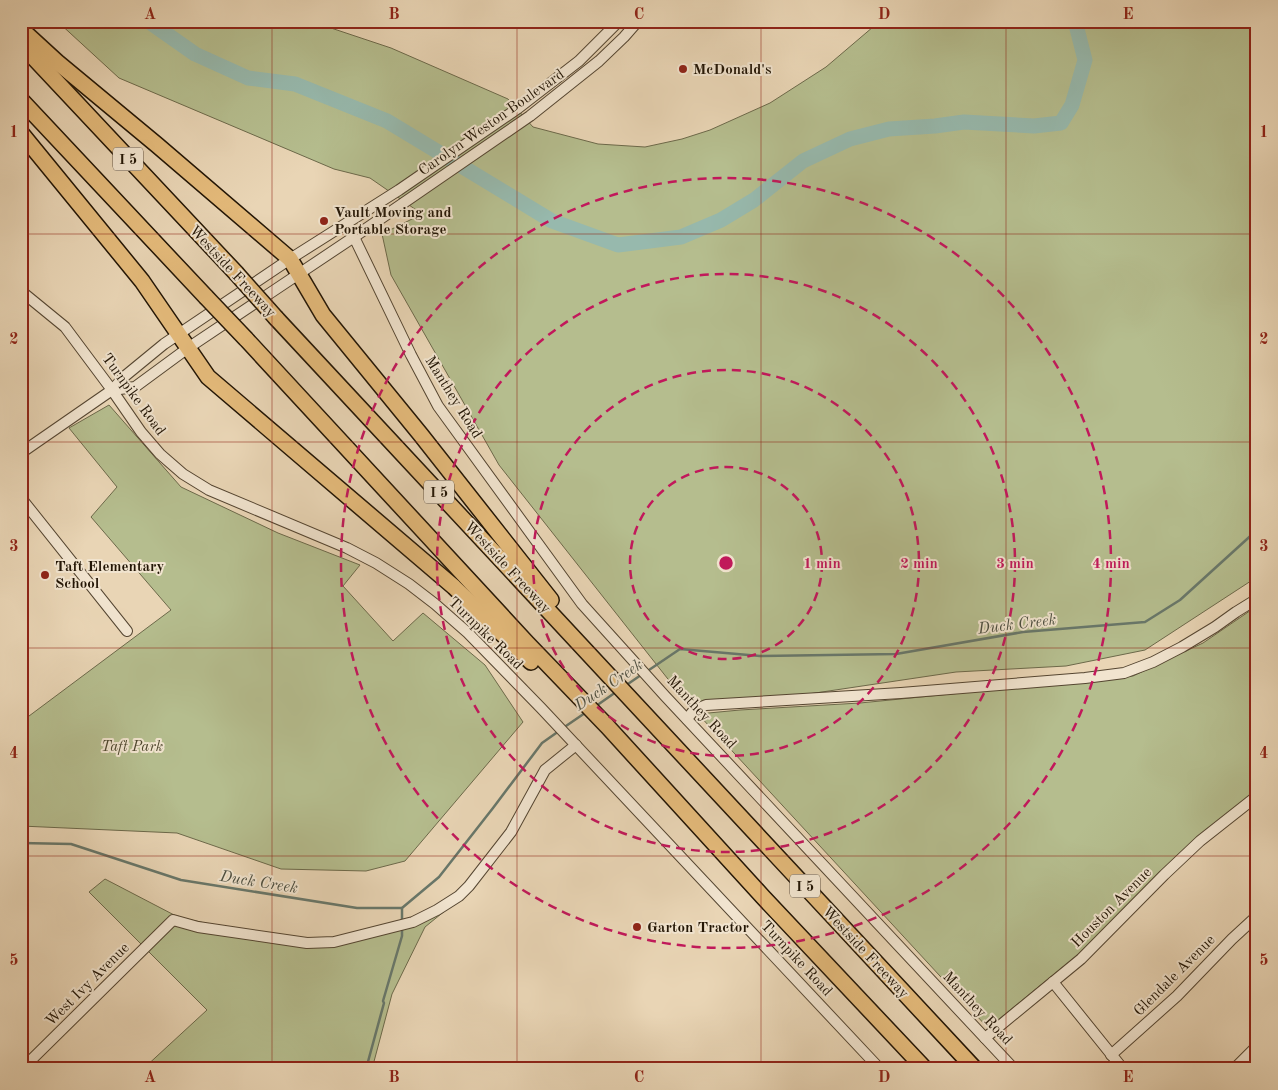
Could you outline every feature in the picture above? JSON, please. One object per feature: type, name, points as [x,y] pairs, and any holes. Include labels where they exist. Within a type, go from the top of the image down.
[{"type":"highway","points":[[21,29],[57,62],[290,259],[323,315],[421,435],[566,620],[572,636]]},
{"type":"highway","name":"Westside Freeway","points":[[21,44],[975,1069]]},
{"type":"highway","name":"I 5","points":[[21,100],[607,726],[762,897],[925,1069]]},
{"type":"highway","points":[[21,133],[142,281],[208,377],[454,587],[545,676],[570,688]]},
{"type":"street","name":"Carolyn Weston Boulevard","points":[[112,390],[125,376],[164,344],[290,259],[399,190],[504,118],[579,61],[619,21]]},
{"type":"street","name":"Carolyn Weston Boulevard","points":[[354,237],[518,123],[588,70],[624,37],[638,21]]},
{"type":"street","points":[[21,453],[112,390],[135,386],[188,348],[354,237],[362,225],[395,201],[399,190]]},
{"type":"street","name":"Manthey Road","points":[[354,237],[411,356],[438,406],[577,597],[662,692],[1014,1069]]},
{"type":"street","name":"Turnpike Road","points":[[21,290],[65,327],[141,432],[160,454],[183,474],[209,490],[347,548],[376,563],[409,584],[468,633],[574,742],[880,1069]]},
{"type":"street","points":[[21,498],[127,631]]},
{"type":"street","points":[[687,719],[694,710],[706,705],[892,693],[1085,678],[1124,673],[1153,662],[1182,647],[1257,599]]},
{"type":"street","name":"West Ivy Avenue","points":[[22,1069],[173,920],[204,928],[317,943],[365,936],[421,919],[459,896],[468,886],[511,832],[545,770],[574,742]]},
{"type":"street","name":"Houston Avenue","points":[[985,1038],[1099,942],[1193,848],[1257,796]]},
{"type":"street","name":"Glendale Avenue","points":[[1111,1055],[1171,1002],[1257,916]]},
{"type":"street","points":[[1053,982],[1123,1069]]},
{"type":"street","points":[[1234,1069],[1257,1046]]},
{"type":"green space","points":[[57,21],[310,21],[391,48],[508,99],[533,127],[598,144],[645,147],[682,139],[710,130],[770,103],[826,67],[880,21],[1257,21],[1257,577],[1145,650],[1066,666],[956,672],[775,699],[690,707],[499,465],[391,275],[382,234],[422,214],[370,178],[334,169],[119,78]]},
{"type":"green space","name":"Taft Park","points":[[109,405],[181,487],[278,533],[360,565],[343,586],[393,641],[423,613],[485,665],[523,722],[405,861],[366,871],[281,869],[177,833],[21,826],[21,722],[171,610],[91,517],[117,487],[69,428]]},
{"type":"green space","points":[[1257,606],[1257,792],[1204,831],[1085,949],[988,1028],[698,714],[860,703],[1133,676],[1203,643]]},
{"type":"green space","points":[[105,879],[178,917],[281,940],[352,939],[462,897],[425,927],[392,994],[372,1069],[143,1069],[207,1010],[89,892]]},
{"type":"waterway","points":[[148,21],[195,54],[248,78],[295,84],[387,121],[552,221],[618,245],[681,237],[721,220],[754,200],[803,161],[850,139],[889,129],[964,122],[1034,126],[1061,123],[1072,105],[1085,60],[1075,21]]},
{"type":"waterway","name":"Duck Creek","points":[[646,672],[680,649],[760,656],[896,654],[1023,632],[1145,622],[1180,600],[1257,530]]},
{"type":"waterway","name":"Duck Creek","points":[[625,686],[641,675]]},
{"type":"waterway","name":"Duck Creek","points":[[596,706],[616,692]]},
{"type":"waterway","name":"Duck Creek","points":[[563,728],[585,713]]},
{"type":"waterway","name":"Duck Creek","points":[[21,843],[71,844],[181,880],[357,908],[402,908],[439,877],[542,743],[559,731]]},
{"type":"waterway","points":[[402,908],[402,921]]},
{"type":"waterway","points":[[366,1069],[402,936],[402,927]]},
{"type":"place","name":"McDonald's","points":[[683,69]]},
{"type":"place","name":"Vault Moving and Portable Storage","points":[[324,221]]},
{"type":"place","name":"Taft Elementary School","points":[[45,575]]},
{"type":"place","name":"Garton Tractor","points":[[637,927]]}]
